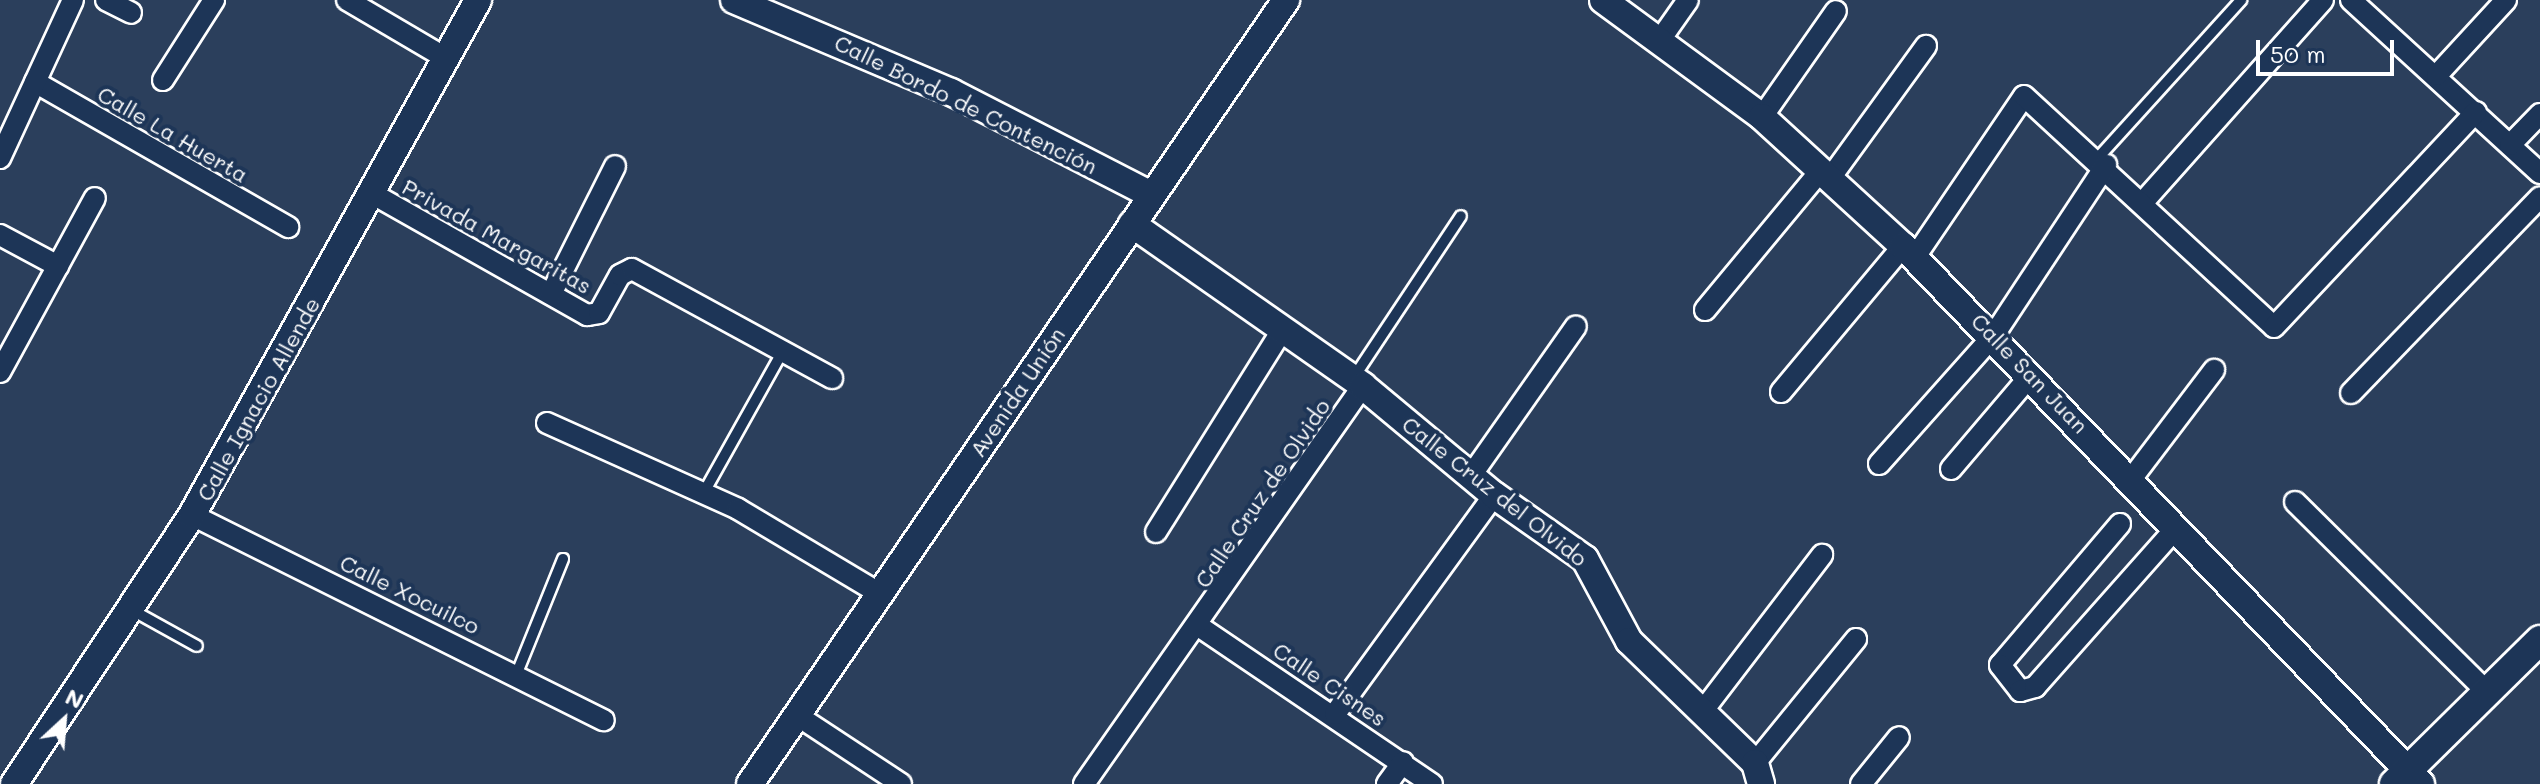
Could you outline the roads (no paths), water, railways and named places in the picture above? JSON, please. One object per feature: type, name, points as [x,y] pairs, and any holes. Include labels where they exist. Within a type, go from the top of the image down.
[{"type":"main road","points":[[2408,780],[2487,692],[2540,640]]},
{"type":"street","points":[[0,158],[73,0]]},
{"type":"street","points":[[163,80],[214,0]]},
{"type":"street","points":[[347,0],[447,59]]},
{"type":"street","name":"Calle Ignacio Allende","points":[[14,784],[192,515],[478,0]]},
{"type":"street","name":"Calle Bordo de Contención","points":[[734,0],[951,92],[1151,195]]},
{"type":"street","name":"Avenida Unión","points":[[750,784],[1286,0]]},
{"type":"street","name":"Calle San Juan","points":[[1603,0],[1662,37],[1762,117],[1909,251],[2132,478],[2408,780]]},
{"type":"street","points":[[1662,37],[1688,0]]},
{"type":"street","points":[[2144,201],[2323,0]]},
{"type":"street","points":[[2351,0],[2373,7],[2437,75],[2540,173]]},
{"type":"street","points":[[2437,75],[2506,0]]},
{"type":"street","points":[[109,1],[131,13]]},
{"type":"street","points":[[1762,117],[1836,11]]},
{"type":"street","points":[[1705,310],[1826,173],[1926,46]]},
{"type":"street","name":"Calle La Huerta","points":[[35,82],[288,227]]},
{"type":"street","points":[[1781,392],[1909,251],[2024,96],[2144,201],[2149,217],[2274,327],[2476,112]]},
{"type":"street","points":[[2510,145],[2540,114]]},
{"type":"street","points":[[1879,464],[1994,335],[2101,162]]},
{"type":"street","points":[[551,294],[615,166]]},
{"type":"street","name":"Privada Margaritas","points":[[373,194],[551,294],[596,315],[632,269],[832,378]]},
{"type":"street","points":[[2351,393],[2540,197]]},
{"type":"street","points":[[0,372],[95,198]]},
{"type":"street","name":"Calle Cruz del Olvido","points":[[1132,224],[1358,382],[1470,477],[1585,559],[1629,641],[1702,712],[1758,774]]},
{"type":"street","points":[[0,235],[58,266]]},
{"type":"street","points":[[1470,477],[1576,326]]},
{"type":"street","points":[[1156,532],[1283,329]]},
{"type":"street","points":[[2132,478],[2214,370]]},
{"type":"street","points":[[1951,469],[2031,375]]},
{"type":"street","name":"Calle Cruz de Olvido","points":[[1084,784],[1200,627],[1358,382]]},
{"type":"street","points":[[547,423],[703,494],[879,593]]},
{"type":"street","points":[[1335,714],[1494,495]]},
{"type":"street","points":[[2295,502],[2487,692]]},
{"type":"street","name":"Calle Xocuilco","points":[[192,515],[517,673],[604,720]]},
{"type":"street","points":[[2120,524],[1998,668],[2028,692],[2177,527]]},
{"type":"street","points":[[1702,712],[1822,555]]},
{"type":"street","name":"Calle Cisnes","points":[[1200,627],[1335,714],[1432,784]]},
{"type":"street","points":[[1758,774],[1856,639]]},
{"type":"street","points":[[795,714],[901,784]]},
{"type":"street","points":[[1861,784],[1899,737]]},
{"type":"street","points":[[1387,784],[1403,762]]},
{"type":"lane","points":[[2101,162],[2241,0]]},
{"type":"lane","points":[[1358,382],[1461,216]]},
{"type":"lane","points":[[703,494],[783,351]]},
{"type":"lane","points":[[517,673],[563,559]]},
{"type":"lane","points":[[132,610],[197,646]]}]
